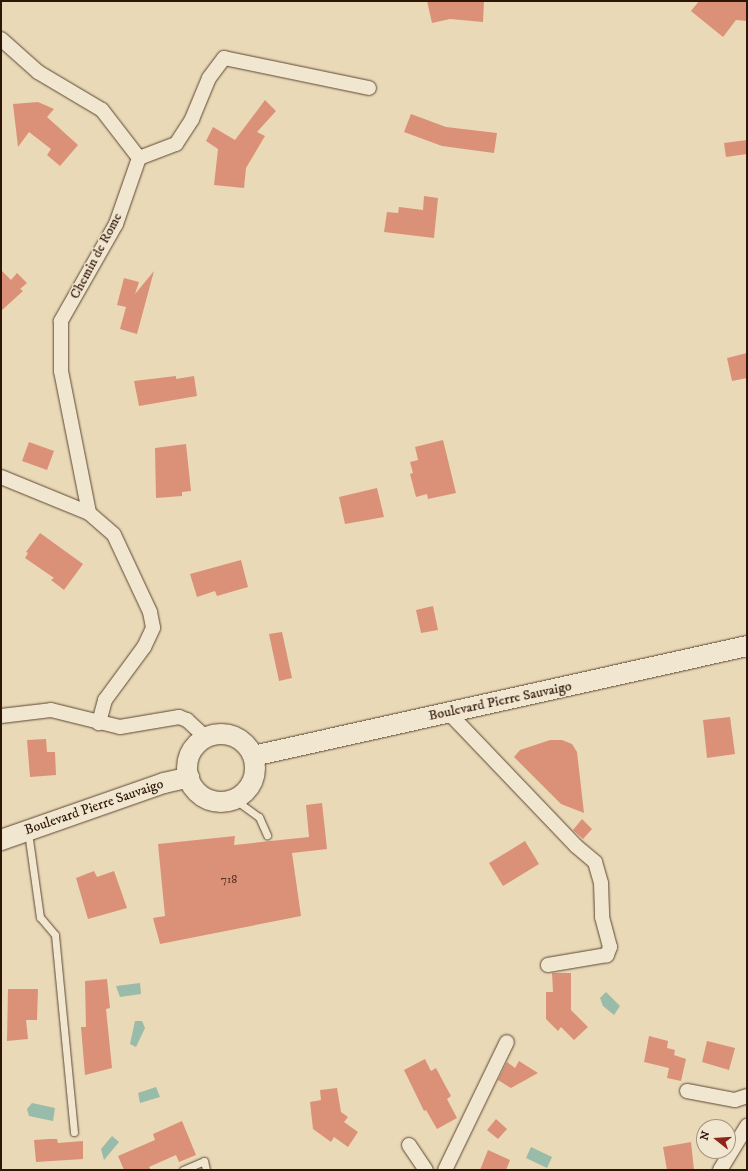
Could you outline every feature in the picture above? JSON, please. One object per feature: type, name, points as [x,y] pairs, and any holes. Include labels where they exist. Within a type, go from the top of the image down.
[{"type":"main road","name":"Boulevard Pierre Sauvaigo","points":[[253,756],[747,646]]},
{"type":"main road","points":[[216,734],[239,738],[253,756],[254,778],[249,787],[234,799],[210,800],[193,787],[189,777],[190,754],[205,737],[216,734]]},
{"type":"main road","name":"Boulevard Pierre Sauvaigo","points":[[1,840],[189,777]]},
{"type":"street","points":[[1,39],[38,72],[102,110],[140,158],[176,144],[192,119],[209,78],[224,58],[369,88]]},
{"type":"street","name":"Chemin de Rome","points":[[89,512],[61,371],[61,321],[116,224],[140,158]]},
{"type":"street","points":[[1,476],[89,512],[114,535],[150,612],[153,628],[144,647],[105,700],[99,722]]},
{"type":"street","points":[[1,716],[51,710],[120,727],[179,717],[187,720],[205,737]]},
{"type":"street","points":[[448,712],[576,846],[595,862],[601,883],[602,917],[610,947],[607,955],[548,965]]},
{"type":"street","points":[[445,1170],[508,1042]]},
{"type":"street","points":[[687,1092],[734,1100],[747,1096]]},
{"type":"street","points":[[720,1170],[747,1126]]},
{"type":"street","points":[[409,1145],[426,1170]]},
{"type":"lane","points":[[234,799],[259,817],[267,835]]},
{"type":"lane","points":[[28,830],[40,917],[55,935],[74,1132]]},
{"type":"lane","points":[[183,1170],[204,1160],[206,1170]]},
{"type":"shaded area","points":[[140,983],[141,994],[120,997],[116,986]]},
{"type":"shaded area","points":[[606,992],[620,1006],[614,1015],[603,1006],[600,998]]},
{"type":"shaded area","points":[[135,1021],[142,1021],[145,1028],[136,1047],[130,1044]]},
{"type":"shaded area","points":[[156,1087],[160,1097],[140,1103],[138,1093]]},
{"type":"shaded area","points":[[32,1103],[55,1108],[53,1121],[29,1116],[27,1109]]},
{"type":"shaded area","points":[[112,1136],[119,1142],[104,1160],[101,1149]]},
{"type":"shaded area","points":[[531,1147],[552,1157],[547,1168],[526,1158]]},
{"type":"building","points":[[427,1],[484,1],[483,22],[450,19],[432,23]]},
{"type":"building","points":[[699,1],[747,1],[747,21],[736,20],[723,37],[691,11]]},
{"type":"building","points":[[265,100],[276,111],[257,132],[265,136],[246,168],[244,188],[214,185],[218,149],[206,141],[213,127],[235,140]]},
{"type":"building","points":[[38,102],[54,109],[47,117],[78,145],[60,166],[47,155],[51,149],[29,132],[18,147],[13,104]]},
{"type":"building","points":[[411,114],[446,127],[497,133],[494,153],[442,146],[404,132]]},
{"type":"building","points":[[747,140],[747,154],[726,157],[724,143]]},
{"type":"building","points":[[424,196],[438,198],[434,238],[384,232],[387,212],[398,213],[399,207],[423,210]]},
{"type":"building","points":[[1,270],[11,280],[17,273],[27,283],[20,289],[23,291],[1,311]]},
{"type":"building","points":[[154,271],[137,334],[120,329],[126,307],[117,305],[124,278],[139,282],[135,294]]},
{"type":"building","points":[[747,353],[747,378],[732,381],[727,358]]},
{"type":"building","points":[[176,376],[176,379],[194,376],[197,396],[139,406],[134,381]]},
{"type":"building","points":[[443,440],[456,493],[428,499],[427,494],[416,497],[410,474],[413,473],[410,462],[418,460],[415,447]]},
{"type":"building","points":[[29,442],[54,451],[47,470],[22,461]]},
{"type":"building","points":[[186,444],[191,491],[182,492],[182,496],[156,498],[155,448]]},
{"type":"building","points":[[377,488],[384,517],[345,524],[339,497]]},
{"type":"building","points":[[40,533],[83,564],[64,590],[51,580],[54,578],[25,558],[28,553],[26,552]]},
{"type":"building","points":[[241,560],[248,587],[217,596],[215,591],[197,597],[190,574]]},
{"type":"building","points":[[433,606],[438,630],[421,633],[416,610]]},
{"type":"building","points":[[282,632],[292,678],[279,681],[269,634]]},
{"type":"building","points":[[730,717],[735,754],[707,758],[703,720]]},
{"type":"building","points":[[46,739],[47,752],[55,752],[56,775],[30,777],[27,740]]},
{"type":"building","points":[[550,740],[562,740],[572,744],[577,752],[584,813],[561,804],[514,757],[520,750]]},
{"type":"building","points":[[322,803],[327,849],[292,853],[301,916],[160,944],[153,918],[165,916],[158,844],[235,836],[234,845],[309,837],[306,805]]},
{"type":"building","points":[[582,819],[592,829],[583,839],[573,830]]},
{"type":"building","points":[[525,841],[539,864],[503,886],[489,863]]},
{"type":"building","points":[[94,871],[97,877],[114,871],[127,908],[88,919],[76,878]]},
{"type":"building","points":[[552,973],[571,973],[571,1010],[588,1027],[574,1040],[561,1027],[558,1031],[546,1019],[546,992],[553,992]]},
{"type":"building","points":[[107,979],[110,1008],[106,1009],[112,1068],[85,1075],[81,1027],[86,1027],[85,981]]},
{"type":"building","points":[[8,989],[38,989],[37,1020],[26,1020],[28,1039],[7,1041]]},
{"type":"building","points":[[649,1036],[668,1041],[667,1048],[675,1050],[674,1055],[686,1059],[681,1081],[667,1078],[669,1068],[644,1062]]},
{"type":"building","points":[[707,1041],[735,1048],[729,1070],[702,1062]]},
{"type":"building","points":[[425,1059],[431,1071],[436,1068],[451,1096],[447,1099],[457,1118],[437,1129],[426,1110],[424,1111],[404,1070]]},
{"type":"building","points":[[519,1061],[538,1073],[511,1088],[498,1080],[507,1062],[515,1068]]},
{"type":"building","points":[[337,1088],[341,1112],[348,1117],[344,1122],[358,1132],[348,1147],[334,1137],[331,1142],[313,1129],[310,1102],[321,1100],[320,1090]]},
{"type":"building","points":[[496,1119],[507,1129],[498,1139],[487,1130]]},
{"type":"building","points":[[182,1121],[196,1155],[179,1162],[176,1155],[149,1167],[151,1170],[124,1170],[118,1156],[155,1140],[153,1134]]},
{"type":"building","points":[[57,1139],[58,1143],[83,1141],[83,1159],[36,1162],[34,1140]]},
{"type":"building","points":[[691,1142],[694,1170],[667,1170],[663,1147]]},
{"type":"building","points":[[488,1150],[510,1160],[506,1170],[480,1170]]}]
